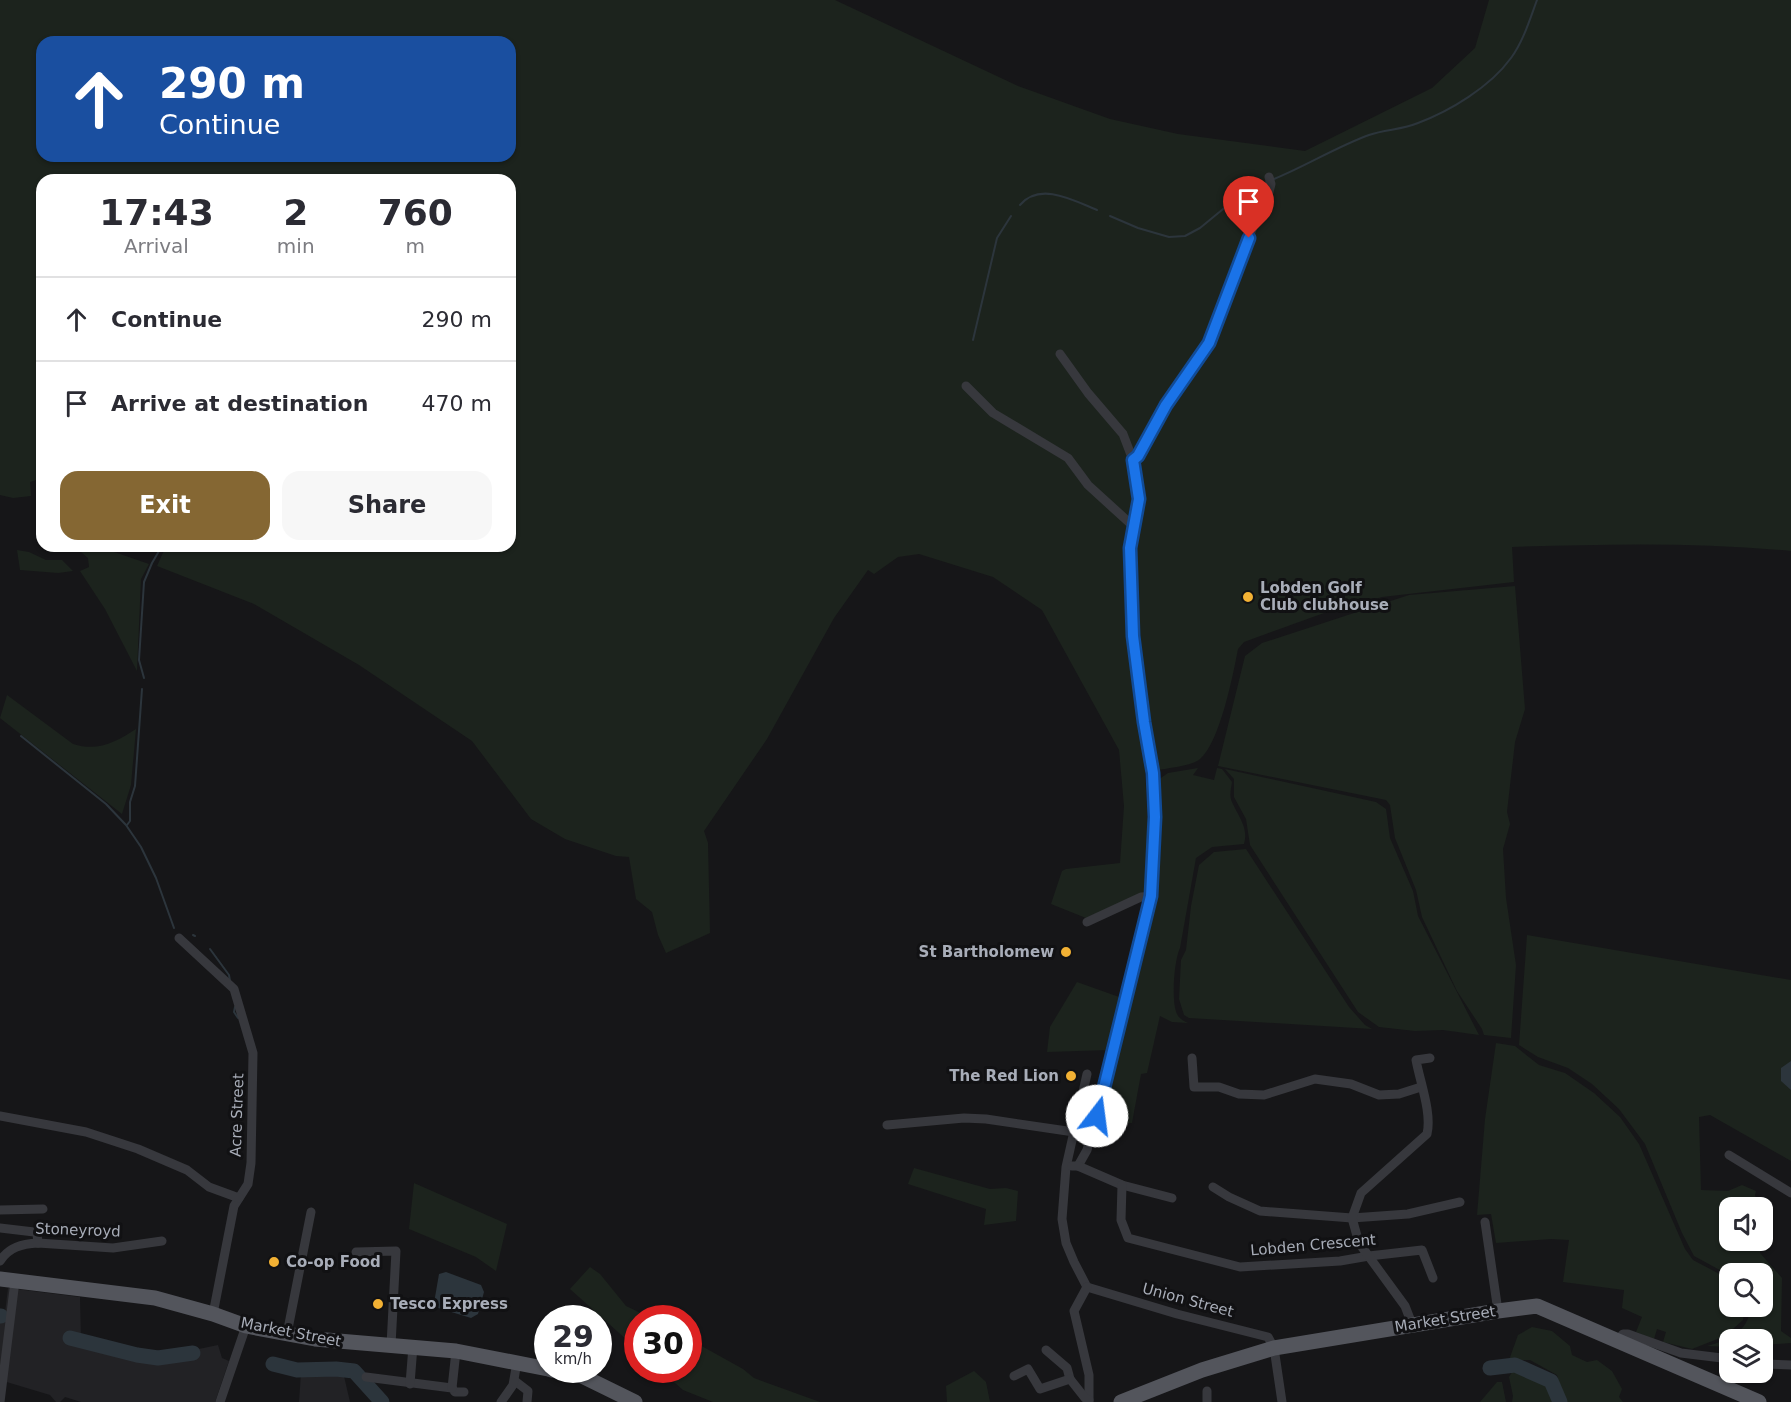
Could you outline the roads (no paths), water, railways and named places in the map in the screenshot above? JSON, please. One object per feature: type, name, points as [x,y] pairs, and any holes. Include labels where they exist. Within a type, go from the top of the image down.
[{"type":"main road","name":"Market Street","points":[[7,1280],[154,1298],[213,1314],[246,1326],[287,1334],[357,1344],[413,1346],[456,1351],[534,1366]]},
{"type":"main road","name":"Market Street","points":[[1120,1402],[1202,1370],[1274,1348],[1412,1324],[1537,1306],[1760,1402]]},
{"type":"main road","name":"Market Street","points":[[596,1383],[635,1402]]},
{"type":"street","points":[[1133,460],[1138,456],[1175,391],[1209,343],[1256,219],[1269,192],[1269,177]]},
{"type":"street","points":[[1060,354],[1088,393],[1123,434],[1133,460],[1139,499],[1130,548],[1133,636],[1153,773],[1155,817],[1151,896],[1104,1088],[1087,1150],[1078,1166]]},
{"type":"street","points":[[966,386],[993,413],[1068,458],[1088,485],[1133,526]]},
{"type":"street","points":[[1087,922],[1141,897],[1151,896]]},
{"type":"street","name":"Acre Street","points":[[179,938],[234,989],[254,1053],[251,1163],[248,1184],[234,1206],[213,1314]]},
{"type":"street","points":[[1192,1058],[1194,1087],[1219,1087],[1239,1094],[1264,1095],[1315,1079],[1351,1084],[1379,1095],[1399,1094],[1421,1087]]},
{"type":"street","points":[[1412,1324],[1405,1306],[1359,1243],[1352,1218],[1361,1193],[1427,1134],[1429,1124],[1416,1060],[1430,1058]]},
{"type":"street","points":[[1087,1074],[1066,1167],[1062,1219],[1063,1232],[1074,1262],[1088,1287],[1074,1311],[1089,1375],[1089,1401]]},
{"type":"street","points":[[0,1116],[86,1132],[138,1149],[187,1170],[209,1187],[239,1198]]},
{"type":"street","points":[[886,1125],[964,1118],[1074,1132]]},
{"type":"street","points":[[1729,1155],[1791,1193]]},
{"type":"street","points":[[1066,1167],[1078,1166],[1122,1185],[1172,1198]]},
{"type":"street","name":"Lobden Crescent","points":[[1122,1185],[1121,1220],[1128,1238],[1240,1267],[1340,1261],[1422,1251],[1433,1278]]},
{"type":"street","points":[[1213,1187],[1260,1211],[1352,1218],[1408,1214],[1460,1202]]},
{"type":"street","points":[[0,1210],[43,1209]]},
{"type":"street","points":[[287,1334],[311,1212]]},
{"type":"street","points":[[1485,1222],[1498,1311]]},
{"type":"street","points":[[0,1228],[34,1232],[37,1234],[38,1243]]},
{"type":"street","name":"Stoneyroyd","points":[[0,1261],[10,1250],[28,1244],[113,1248],[162,1241]]},
{"type":"street","points":[[356,1252],[396,1251],[391,1345]]},
{"type":"street","points":[[0,1402],[7,1280]]},
{"type":"street","name":"Union Street","points":[[1088,1287],[1177,1314],[1268,1337],[1274,1348]]},
{"type":"street","points":[[220,1402],[246,1326]]},
{"type":"street","points":[[1618,1340],[1623,1334],[1628,1334],[1681,1353],[1719,1358]]},
{"type":"street","points":[[410,1384],[413,1346]]},
{"type":"street","points":[[1274,1348],[1282,1402]]},
{"type":"street","points":[[1047,1350],[1066,1368],[1070,1378],[1089,1401]]},
{"type":"street","points":[[452,1388],[456,1351]]},
{"type":"street","points":[[501,1402],[515,1381],[517,1362]]},
{"type":"street","points":[[1773,1364],[1791,1365]]},
{"type":"street","points":[[1014,1376],[1028,1369],[1041,1389],[1070,1378]]},
{"type":"street","points":[[366,1377],[452,1388],[455,1392],[464,1392]]},
{"type":"street","points":[[515,1381],[528,1391],[527,1402]]},
{"type":"street","points":[[1207,1391],[1207,1402]]},
{"type":"waterway","points":[[1274,179],[1369,135],[1406,127],[1430,118],[1469,97],[1492,79],[1511,58],[1523,38],[1537,0]]},
{"type":"waterway","points":[[1110,216],[1138,228],[1169,237],[1185,236],[1200,228],[1245,191],[1267,182]]},
{"type":"waterway","points":[[1020,205],[1037,194],[1047,194],[1068,198],[1097,210]]},
{"type":"waterway","points":[[973,340],[997,238],[1011,216]]},
{"type":"waterway","points":[[144,678],[139,660],[144,582],[158,552]]},
{"type":"waterway","points":[[127,825],[130,821],[130,802],[135,786],[142,689]]},
{"type":"waterway","points":[[21,736],[106,804],[126,825],[141,847],[156,878],[174,928]]},
{"type":"waterway","points":[[210,949],[229,975],[230,981]]},
{"type":"waterway","points":[[235,1007],[234,1012],[238,1018]]},
{"type":"waterway","points":[[70,1338],[158,1358],[193,1353]]},
{"type":"waterway","points":[[273,1364],[297,1370],[354,1371],[382,1402]]},
{"type":"waterway","points":[[1490,1368],[1515,1365],[1551,1381],[1560,1402]]},
{"type":"place","name":"Lobden Golf Club clubhouse","points":[[1248,597]]},
{"type":"place","name":"St Bartholomew","points":[[1066,952]]},
{"type":"place","name":"The Red Lion","points":[[1071,1076]]},
{"type":"place","name":"Co-op Food","points":[[274,1262]]},
{"type":"place","name":"Tesco Express","points":[[378,1304]]}]
